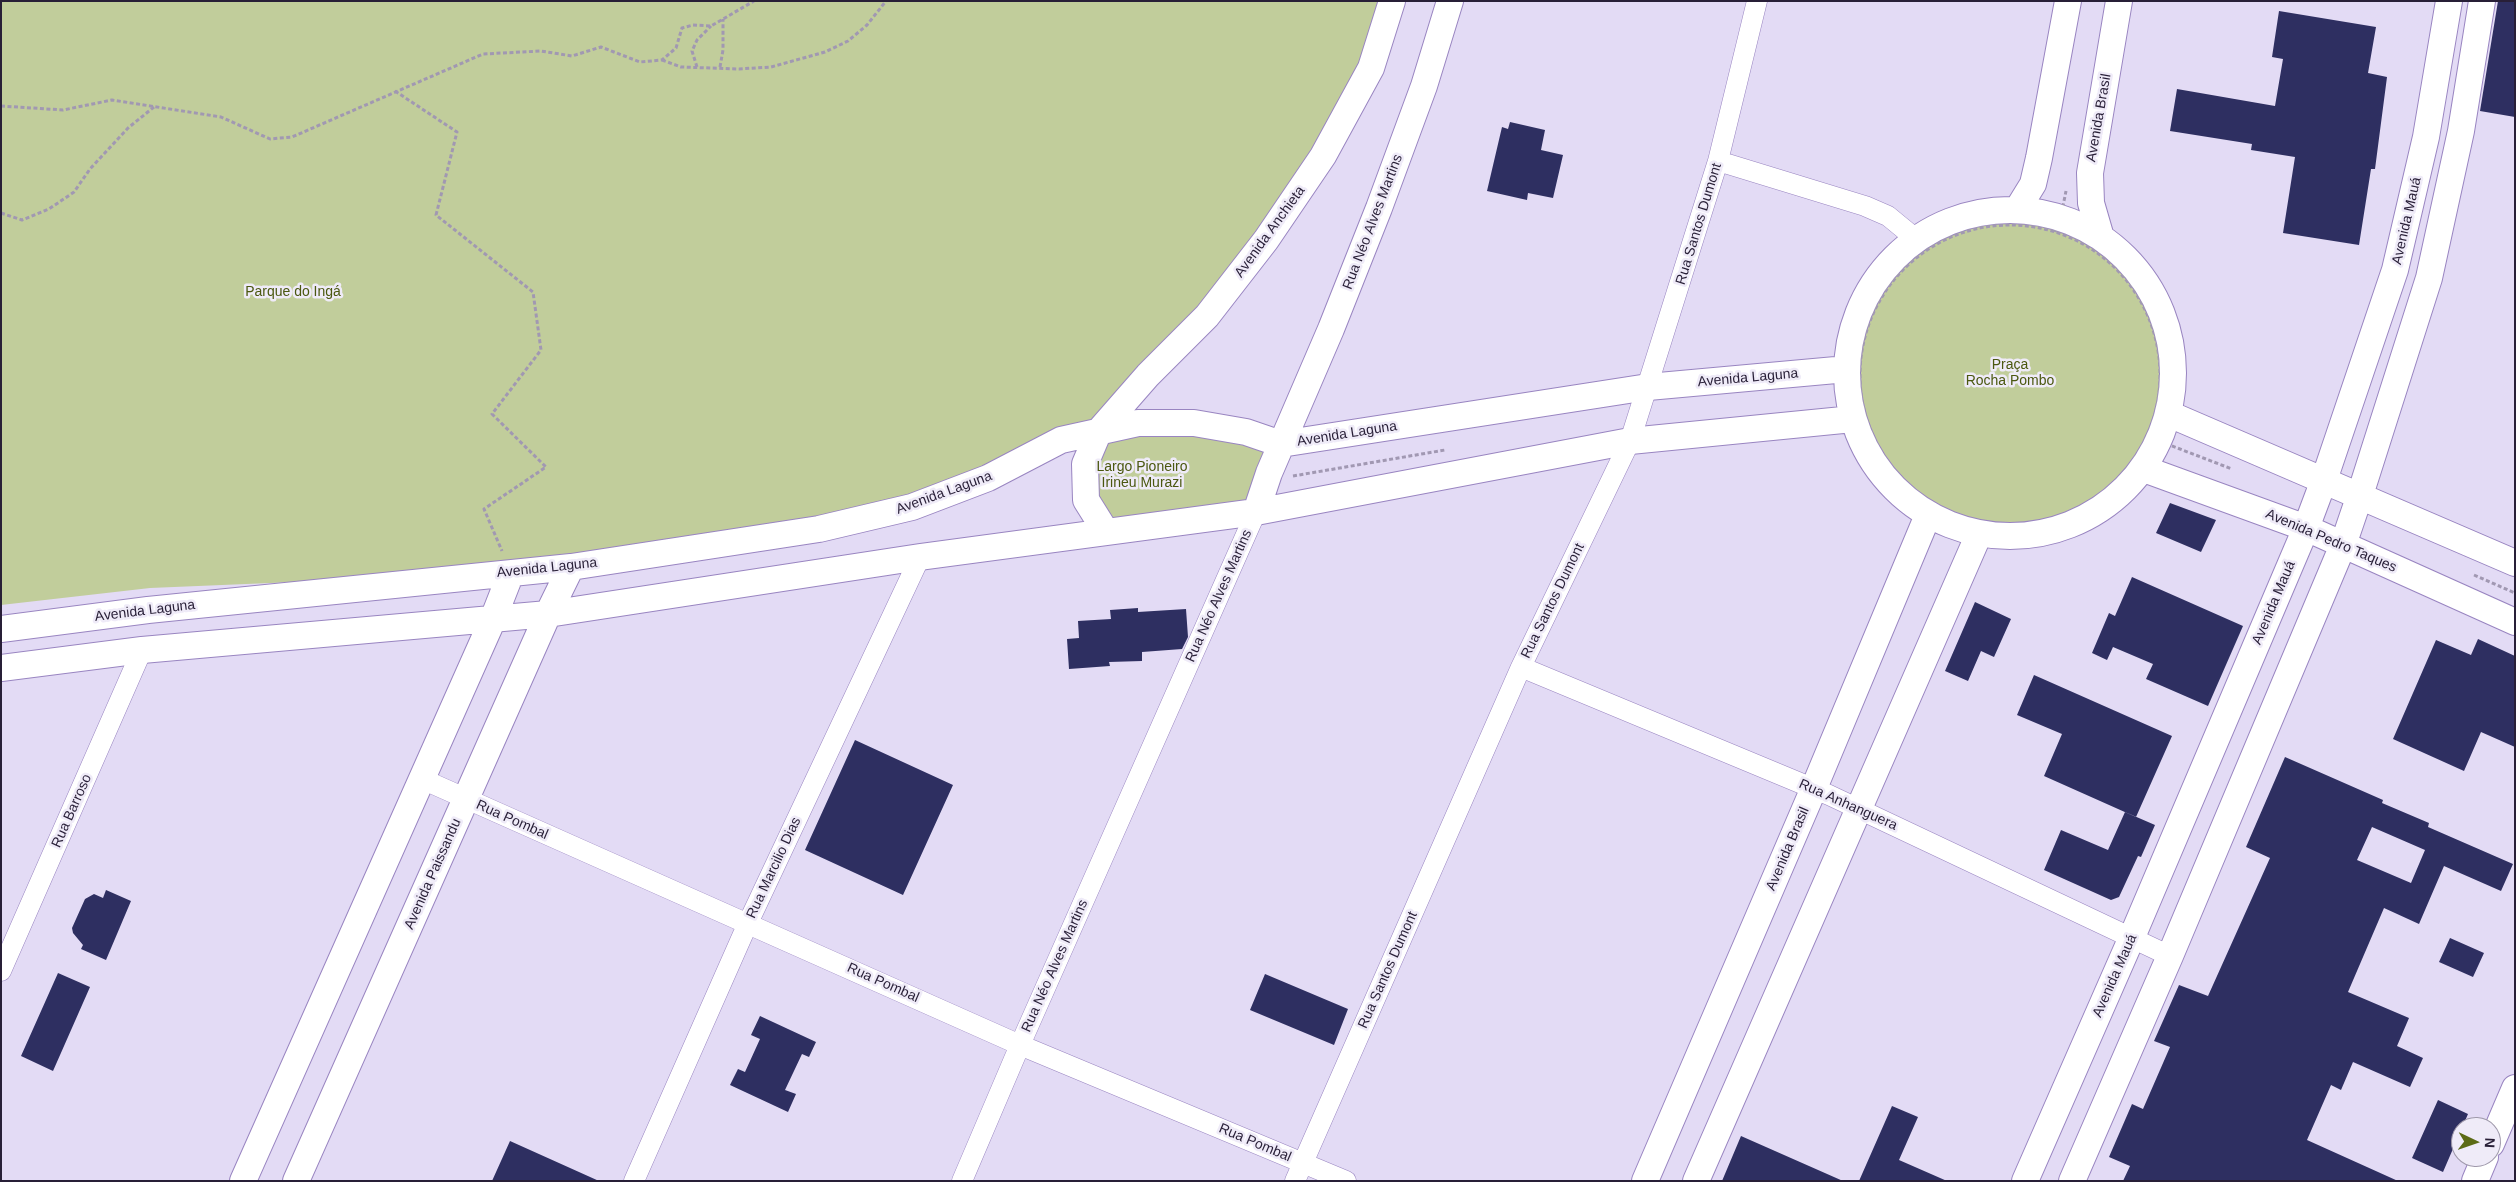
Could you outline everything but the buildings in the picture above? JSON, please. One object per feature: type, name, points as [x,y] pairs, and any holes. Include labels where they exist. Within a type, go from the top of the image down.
[{"type":"main road","name":"Avenida Anchieta","points":[[1106,532],[1086,500],[1085,464],[1100,431],[1148,376],[1207,316],[1266,240],[1323,156],[1371,68],[1392,1]]},
{"type":"main road","name":"Rua Néo Alves Martins","points":[[1256,512],[1281,444],[1331,329],[1380,208],[1424,86],[1450,1]]},
{"type":"main road","points":[[2017,210],[2033,184],[2040,158],[2068,1]]},
{"type":"main road","name":"Avenida Brasil","points":[[2100,234],[2091,203],[2090,173],[2120,1]]},
{"type":"main road","name":"Avenida Mauá","points":[[2026,1181],[2306,528],[2324,480],[2395,270],[2426,137],[2449,1]]},
{"type":"main road","points":[[2072,1181],[2170,956],[2343,545],[2429,278],[2461,131],[2482,1]]},
{"type":"main road","points":[[2017,210],[2058,224],[2078,222],[2100,234],[2125,258],[2150,291],[2166,329],[2172,370],[2169,414],[2144,470],[2116,497],[2073,524],[2024,536],[1979,534],[1950,526],[1928,515],[1902,497],[1881,474],[1864,448],[1848,404],[1847,369],[1854,324],[1878,276],[1916,239],[1964,216],[2017,210]]},
{"type":"main road","name":"Avenida Laguna","points":[[1,629],[148,610],[571,567],[819,529],[912,507],[988,478],[1061,440],[1138,423],[1194,423],[1246,432],[1281,444],[1648,387],[1847,369]]},
{"type":"main road","points":[[2169,414],[2515,563]]},
{"type":"main road","points":[[1,668],[142,650],[548,614],[920,557],[1256,512],[1630,441],[1853,419]]},
{"type":"main road","name":"Avenida Pedro Taques","points":[[2144,470],[2306,528],[2515,622]]},
{"type":"main road","name":"Avenida Brasil","points":[[1645,1181],[1814,788],[1928,515]]},
{"type":"main road","points":[[1696,1181],[1979,534]]},
{"type":"main road","name":"Avenida Paissandu","points":[[296,1181],[548,614],[571,567]]},
{"type":"main road","points":[[243,1181],[493,619],[511,573]]},
{"type":"main road","points":[[2501,1121],[2515,1088]]},
{"type":"main road","points":[[2475,1181],[2481,1167]]},
{"type":"street","name":"Rua Santos Dumont","points":[[1295,1181],[1521,667],[1630,441],[1718,161],[1757,1]]},
{"type":"street","points":[[1718,161],[1865,206],[1888,216],[1916,239]]},
{"type":"street","name":"Rua Néo Alves Martins","points":[[962,1181],[1020,1045],[1256,512]]},
{"type":"street","name":"Rua Marcilio Dias","points":[[634,1181],[748,923],[920,557]]},
{"type":"street","name":"Rua Barroso","points":[[1,971],[142,650]]},
{"type":"street","name":"Rua Anhanguera","points":[[1521,667],[1814,788],[2170,956]]},
{"type":"street","name":"Rua Pombal","points":[[422,779],[1020,1045],[1346,1181]]},
{"type":"path","points":[[697,66],[692,51],[697,40],[711,26],[754,1]]},
{"type":"path","points":[[1,106],[63,110],[112,100],[221,117],[270,139],[292,137],[483,54],[540,51],[572,56],[601,46],[640,62],[662,60],[682,67],[697,66],[739,69],[771,67],[825,52],[848,41],[866,25],[886,1]]},
{"type":"path","points":[[720,67],[724,50],[723,19]]},
{"type":"path","points":[[662,60],[676,48],[682,28],[693,25],[711,26]]},
{"type":"path","points":[[395,91],[457,132],[436,215],[533,292],[541,350],[492,414],[546,467],[484,508],[511,573]]},
{"type":"path","points":[[1,213],[22,220],[50,209],[74,192],[90,169],[128,128],[154,107]]},
{"type":"path","points":[[2058,224],[2068,182]]},
{"type":"path","points":[[2058,224],[2071,236],[2110,263],[2128,282],[2142,303],[2152,327],[2158,352],[2160,378],[2157,404],[2150,429],[2132,462],[2118,480],[2100,496],[2081,508],[2036,524],[2013,526],[1967,520],[1930,503],[1914,491],[1886,460],[1875,442],[1860,387],[1860,366],[1869,323],[1890,285],[1909,264],[1938,243],[1958,234],[2000,225],[2058,224]]},
{"type":"green space","name":"Parque do Ingá","points":[[1,1],[1392,1],[1323,156],[1100,431],[1138,423],[1281,444],[1256,512],[1106,532],[1086,500],[1099,432],[912,507],[511,573],[150,588],[1,605]]},
{"type":"green space","name":"Praça Rocha Pombo","points":[[2010,210],[2042,213],[2087,229],[2125,258],[2154,296],[2170,341],[2173,373],[2170,405],[2154,450],[2125,488],[2087,517],[2042,533],[2010,536],[1978,533],[1933,517],[1895,488],[1866,450],[1850,405],[1847,373],[1850,341],[1866,296],[1895,258],[1933,229],[1978,213]]},
{"type":"park label","name":"Largo Pioneiro Irineu Murazi","points":[[1142,476]]}]
